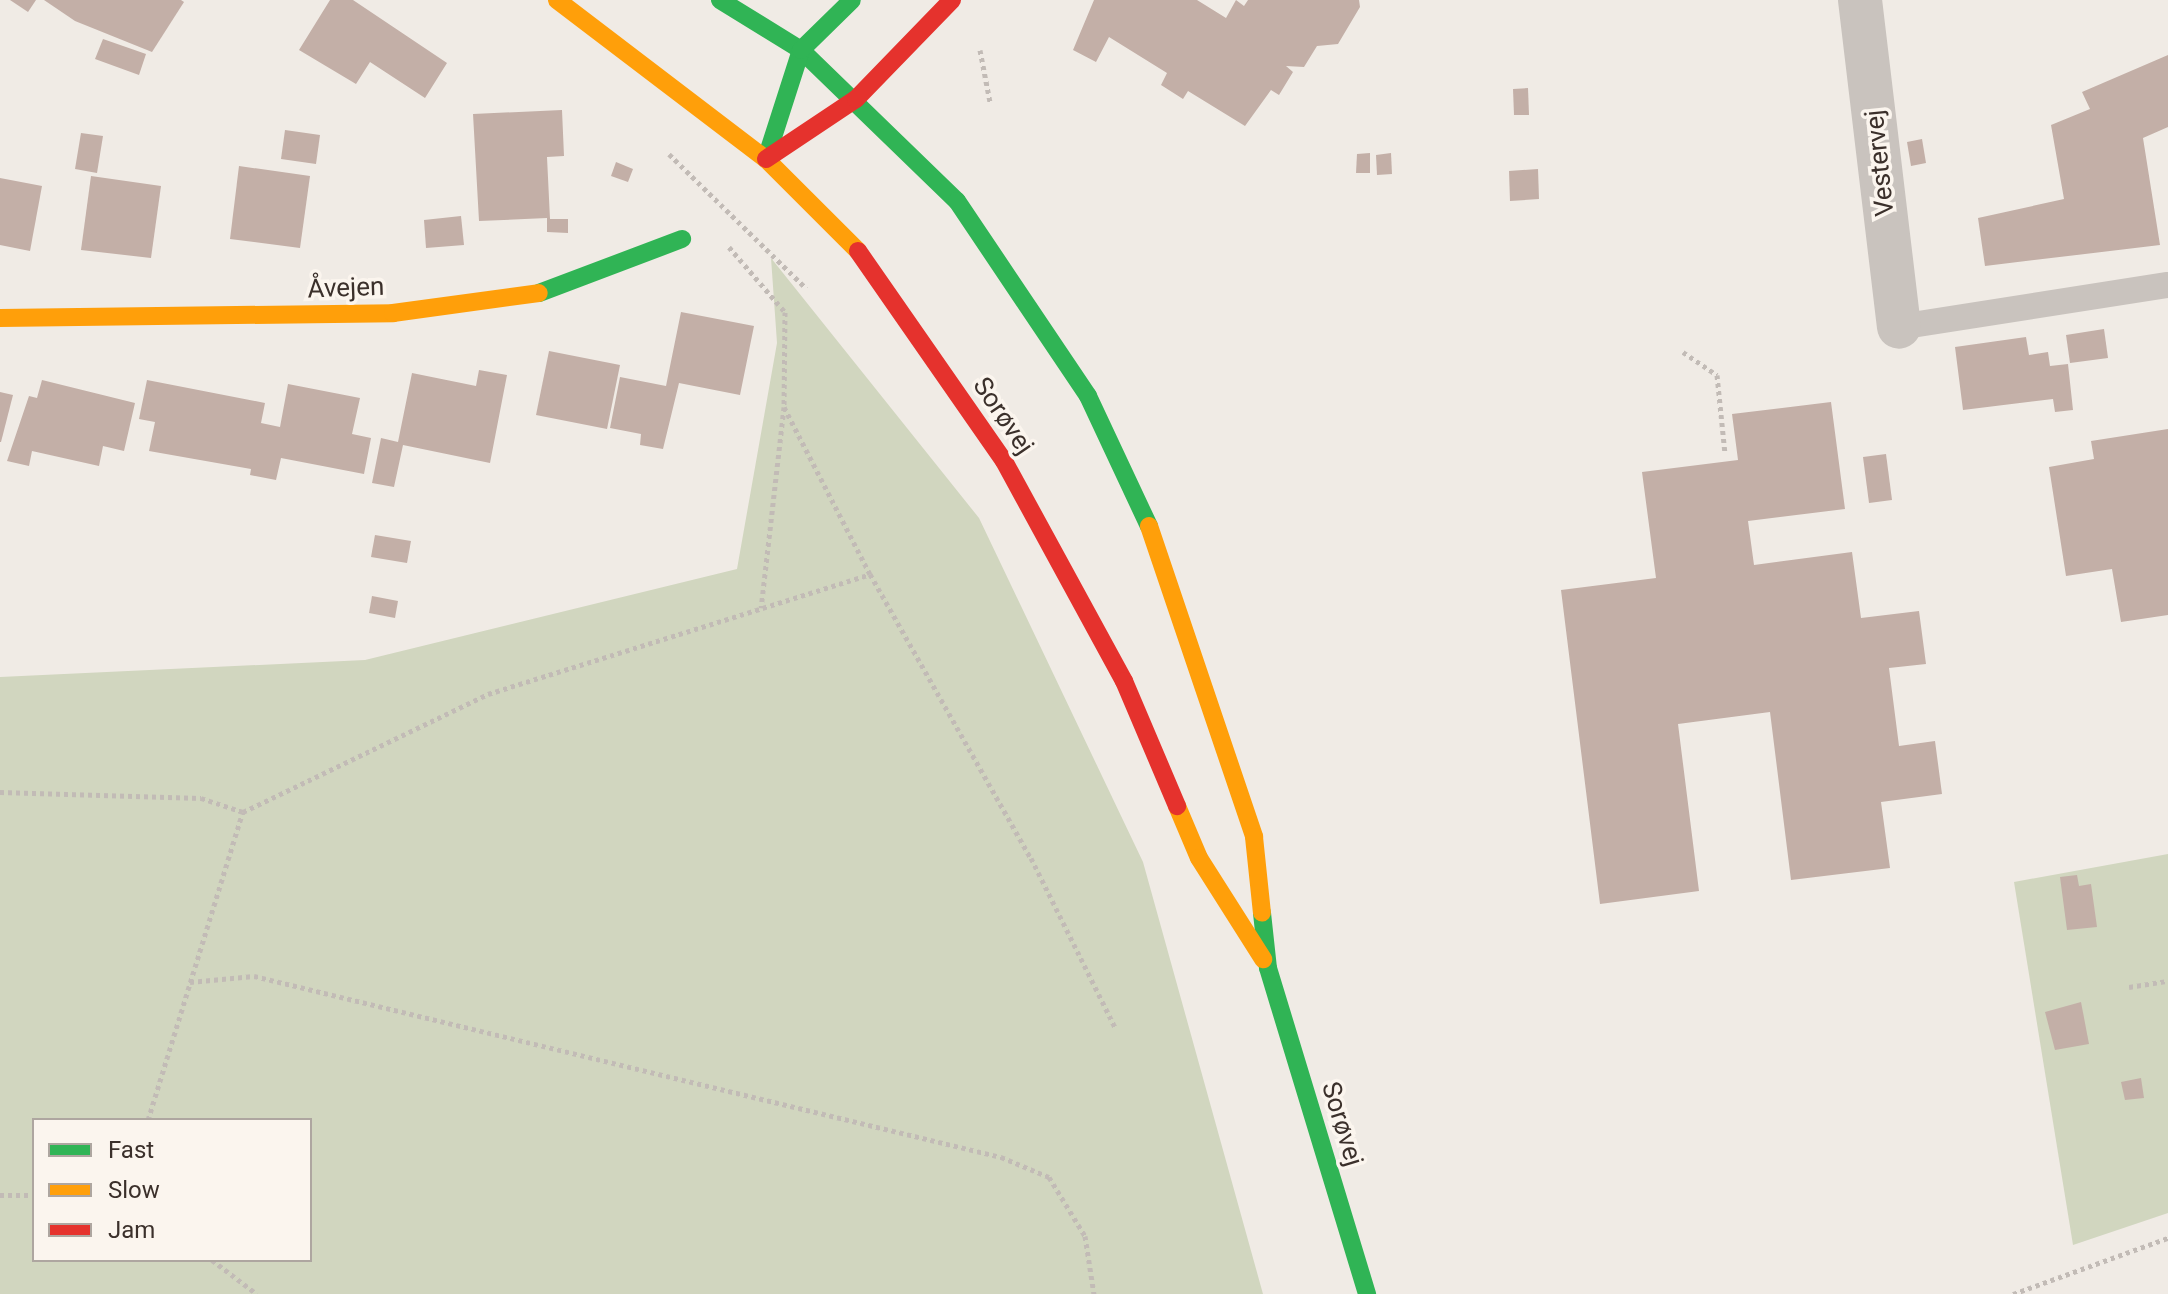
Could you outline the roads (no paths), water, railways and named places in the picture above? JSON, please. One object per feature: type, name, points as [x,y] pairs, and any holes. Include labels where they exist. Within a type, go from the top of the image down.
[{"type":"main road","name":"Sorøvej","points":[[557,0],[766,159],[854,245],[1004,461],[1124,681],[1199,858],[1268,968]]},
{"type":"main road","name":"Sorøvej","points":[[720,0],[801,50],[856,99],[957,201],[1088,396],[1155,540],[1254,837],[1268,968],[1367,1294]]},
{"type":"main road","points":[[766,159],[801,50],[852,0]]},
{"type":"main road","points":[[766,159],[856,99],[952,0]]},
{"type":"main road","name":"Åvejen","points":[[0,318],[393,313],[550,291],[682,239]]},
{"type":"street","name":"Vestervej","points":[[1860,0],[1899,327]]},
{"type":"lane","points":[[1899,327],[2168,285]]}]
